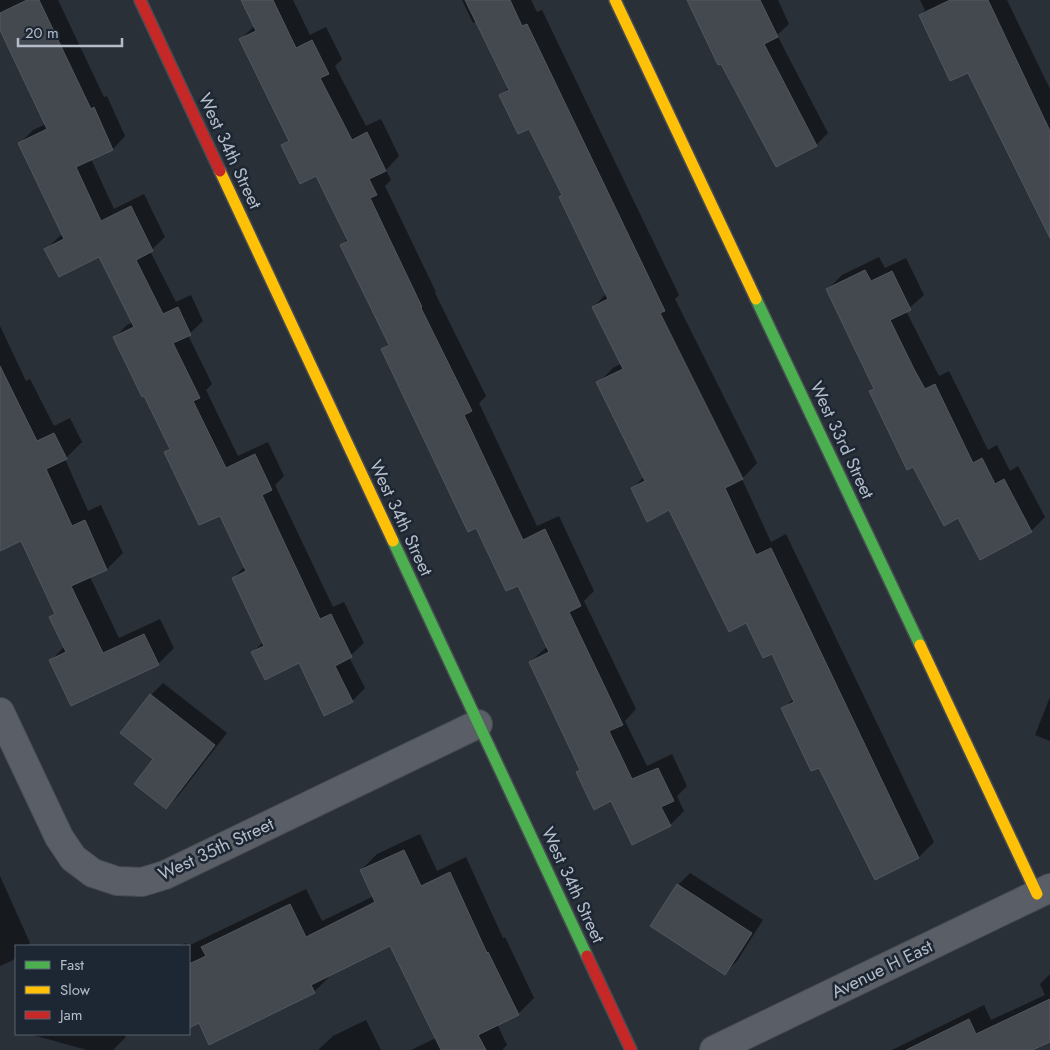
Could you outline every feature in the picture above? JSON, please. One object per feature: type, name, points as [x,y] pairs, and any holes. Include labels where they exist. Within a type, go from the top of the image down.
[{"type":"street","name":"West 34th Street","points":[[140,0],[631,1050]]},
{"type":"street","name":"West 33rd Street","points":[[615,0],[1044,891]]},
{"type":"street","name":"West 35th Street","points":[[0,712],[59,837],[73,858],[93,873],[117,881],[142,882],[165,875],[478,724]]},
{"type":"street","name":"Avenue H East","points":[[714,1050],[1044,891]]},
{"type":"building","points":[[27,0],[39,0],[91,109],[94,107],[113,150],[76,167],[101,221],[131,206],[153,251],[136,260],[163,314],[178,307],[191,335],[173,343],[200,398],[193,401],[226,468],[255,454],[272,490],[262,495],[320,619],[331,614],[352,657],[335,666],[353,702],[324,716],[299,663],[265,680],[251,652],[264,646],[232,578],[246,571],[220,516],[199,525],[164,452],[170,449],[113,337],[134,327],[99,257],[59,277],[44,249],[64,239],[18,143],[47,129],[0,30],[0,13]]},
{"type":"building","points":[[241,0],[273,0],[296,48],[312,40],[329,74],[320,78],[352,140],[367,132],[386,171],[369,179],[377,195],[370,198],[421,308],[472,411],[464,415],[523,540],[545,529],[581,606],[569,612],[623,725],[609,731],[632,779],[658,768],[674,801],[661,807],[671,826],[632,845],[611,801],[594,810],[576,772],[580,770],[529,662],[549,652],[518,586],[506,591],[476,528],[468,532],[381,349],[389,345],[340,245],[348,241],[316,176],[300,184],[281,145],[289,141],[239,39],[256,31]]},
{"type":"building","points":[[465,0],[510,0],[522,26],[527,24],[665,311],[660,313],[743,479],[725,488],[756,555],[771,548],[919,858],[875,880],[819,768],[811,771],[781,708],[794,702],[772,654],[763,658],[746,623],[729,632],[669,510],[647,522],[631,488],[645,481],[596,382],[623,369],[592,307],[608,299],[559,197],[562,195],[529,129],[518,134],[499,95],[509,90]]},
{"type":"building","points":[[687,0],[760,0],[778,37],[764,44],[817,146],[776,167],[721,64],[718,65]]},
{"type":"building","points":[[950,0],[988,0],[1050,131],[1050,238],[968,73],[950,81],[919,15]]},
{"type":"building","points":[[865,270],[871,281],[892,271],[911,310],[890,320],[914,369],[925,389],[935,384],[973,463],[982,458],[995,484],[1004,479],[1032,532],[980,560],[958,518],[944,526],[913,467],[907,470],[869,391],[874,389],[826,289]]},
{"type":"building","points":[[0,366],[37,441],[54,433],[67,459],[46,469],[72,526],[85,520],[107,570],[71,586],[103,653],[144,634],[159,665],[71,706],[49,660],[66,652],[49,617],[55,614],[21,541],[0,551]]},
{"type":"building","points":[[150,694],[215,745],[166,809],[134,784],[153,759],[120,733]]},
{"type":"building","points":[[404,850],[421,886],[450,872],[487,953],[519,1015],[478,1035],[486,1050],[441,1050],[390,946],[311,985],[315,993],[209,1045],[199,1023],[190,1028],[190,964],[206,956],[201,947],[290,904],[306,937],[375,902],[360,870]]},
{"type":"building","points":[[677,884],[752,933],[725,975],[650,926]]},
{"type":"building","points":[[1050,999],[1050,1042],[1032,1050],[906,1050],[969,1019],[976,1034]]},
{"type":"traffic: fast","points":[[756,299],[920,645]]},
{"type":"traffic: fast","points":[[393,541],[587,956]]},
{"type":"traffic: slow","points":[[615,0],[756,299]]},
{"type":"traffic: slow","points":[[220,171],[393,541]]},
{"type":"traffic: slow","points":[[920,645],[1037,894]]},
{"type":"traffic: jam","points":[[140,0],[220,171]]},
{"type":"traffic: jam","points":[[587,956],[631,1050]]}]
